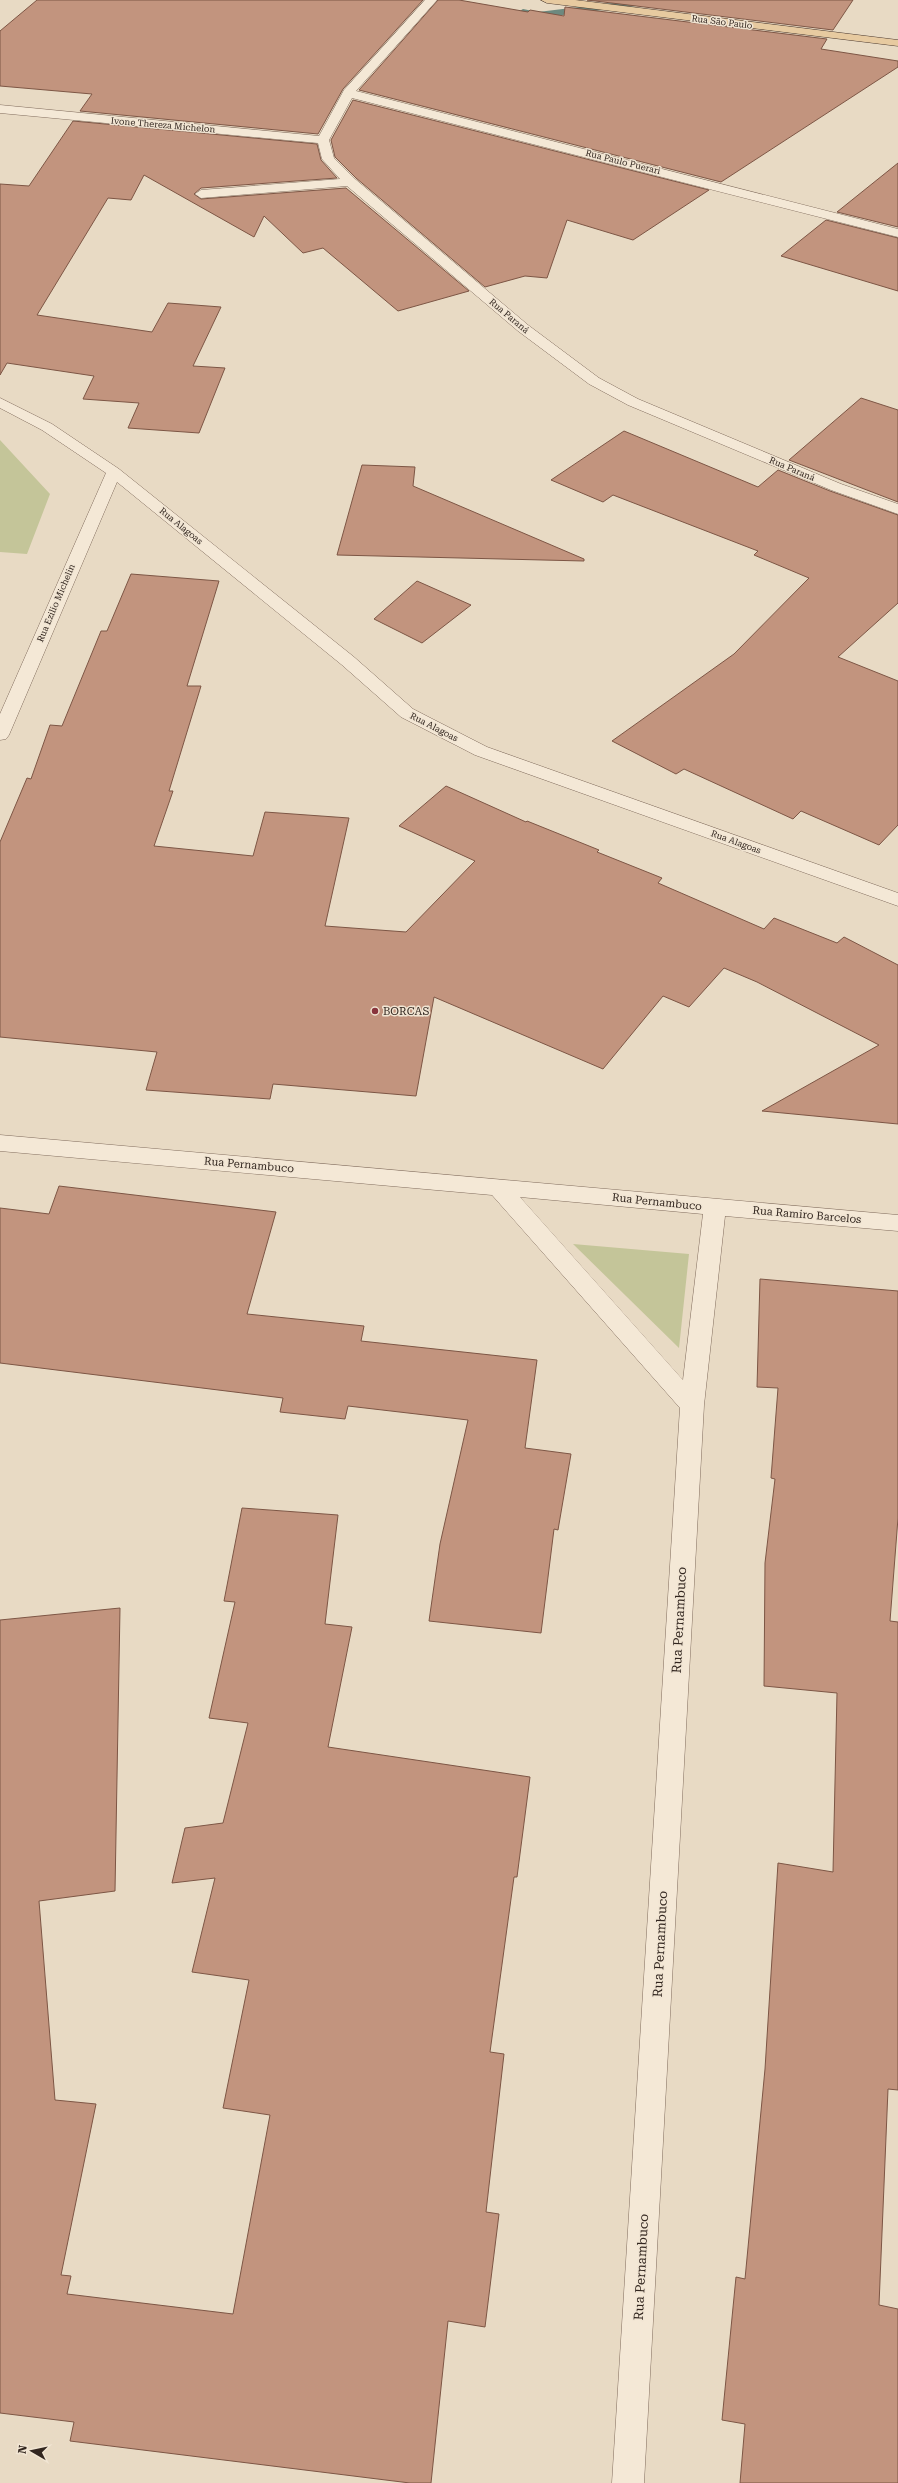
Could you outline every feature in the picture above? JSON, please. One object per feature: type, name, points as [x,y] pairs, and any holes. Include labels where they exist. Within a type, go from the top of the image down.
[{"type":"main road","name":"Rua São Paulo","points":[[547,0],[898,43]]},
{"type":"street","points":[[323,140],[348,93],[431,0]]},
{"type":"street","name":"Rua Paulo Puerari","points":[[348,93],[898,233]]},
{"type":"street","name":"Ivone Thereza Michelon","points":[[1,111],[323,140]]},
{"type":"street","name":"Rua Paraná","points":[[323,140],[328,159],[350,182],[523,328],[594,381],[640,405],[836,487],[898,509]]},
{"type":"street","points":[[201,194],[350,182]]},
{"type":"street","name":"Rua Alagoas","points":[[0,402],[47,427],[114,472],[348,661],[407,713],[481,751],[898,900]]},
{"type":"street","name":"Rua Ezilio Michelin","points":[[0,735],[67,576],[114,472]]},
{"type":"street","name":"Rua Pernambuco","points":[[0,1143],[497,1186],[715,1207],[692,1405],[628,2483]]},
{"type":"street","points":[[497,1186],[692,1405]]},
{"type":"street","name":"Rua Ramiro Barcelos","points":[[715,1207],[898,1223]]},
{"type":"green space","points":[[0,440],[50,494],[27,554],[0,552]]},
{"type":"green space","points":[[573,1244],[689,1254],[679,1348]]},
{"type":"building","points":[[37,0],[423,0],[343,89],[318,134],[80,111],[92,94],[0,86],[0,31]]},
{"type":"building","points":[[438,0],[459,0],[528,12],[530,10],[564,16],[565,7],[827,39],[821,49],[898,61],[898,67],[721,182],[359,90]]},
{"type":"building","points":[[587,0],[853,0],[833,30]]},
{"type":"building","points":[[353,100],[709,190],[633,240],[567,220],[547,278],[525,276],[485,287],[356,178],[335,157],[331,140]]},
{"type":"building","points":[[73,121],[317,144],[321,160],[337,178],[201,188],[194,194],[201,199],[346,188],[469,291],[398,311],[323,248],[303,253],[264,216],[254,237],[144,175],[131,200],[108,198],[37,315],[152,332],[168,303],[221,307],[193,366],[225,368],[199,433],[128,428],[139,403],[83,399],[94,376],[7,363],[0,375],[0,184],[29,186]]},
{"type":"building","points":[[898,163],[898,227],[837,212]]},
{"type":"building","points":[[826,220],[898,238],[898,291],[781,256]]},
{"type":"building","points":[[861,398],[898,410],[898,502],[789,460]]},
{"type":"building","points":[[624,431],[758,487],[778,470],[830,491],[898,515],[898,603],[838,657],[898,681],[898,825],[879,845],[801,811],[793,819],[684,769],[676,774],[612,741],[734,654],[809,578],[754,555],[758,551],[613,495],[603,502],[551,480]]},
{"type":"building","points":[[362,465],[415,467],[413,486],[584,559],[584,561],[337,555]]},
{"type":"building","points":[[131,574],[219,581],[187,686],[201,686],[169,791],[173,791],[154,846],[253,856],[265,812],[349,818],[325,926],[406,932],[475,861],[399,826],[446,786],[526,822],[527,821],[599,850],[597,852],[662,878],[658,883],[764,929],[774,918],[837,943],[844,937],[898,965],[898,1124],[762,1111],[879,1045],[757,982],[724,968],[689,1007],[663,996],[603,1069],[434,997],[416,1096],[273,1084],[270,1099],[146,1090],[157,1052],[0,1037],[0,842],[27,778],[31,779],[50,725],[62,726],[101,631],[107,631]]},
{"type":"building","points":[[417,581],[471,605],[422,643],[374,619]]},
{"type":"building","points":[[59,1186],[276,1212],[247,1314],[364,1326],[361,1341],[537,1360],[525,1448],[571,1454],[558,1530],[554,1529],[541,1633],[429,1621],[440,1544],[468,1420],[348,1406],[345,1419],[280,1412],[283,1398],[0,1363],[0,1208],[49,1214]]},
{"type":"building","points":[[760,1279],[898,1291],[898,1518],[890,1621],[898,1622],[898,2090],[888,2089],[879,2305],[898,2309],[898,2483],[740,2483],[745,2424],[722,2420],[736,2277],[745,2279],[765,2069],[778,1863],[833,1872],[837,1693],[764,1686],[765,1563],[775,1479],[771,1478],[778,1388],[757,1387]]},
{"type":"building","points":[[242,1508],[338,1515],[325,1624],[352,1627],[328,1747],[530,1777],[517,1877],[514,1877],[490,2052],[504,2054],[486,2212],[499,2214],[485,2327],[448,2321],[431,2483],[410,2483],[70,2441],[74,2422],[0,2413],[0,1620],[120,1608],[115,1891],[39,1901],[55,2100],[96,2104],[61,2275],[71,2276],[67,2294],[233,2314],[270,2115],[223,2108],[249,1980],[192,1972],[215,1878],[172,1883],[185,1828],[223,1823],[248,1723],[209,1718],[235,1602],[224,1601]]},
{"type":"waterway","points":[[523,12],[538,15],[661,0]]},
{"type":"place","name":"BORCAS","points":[[375,1011]]}]
